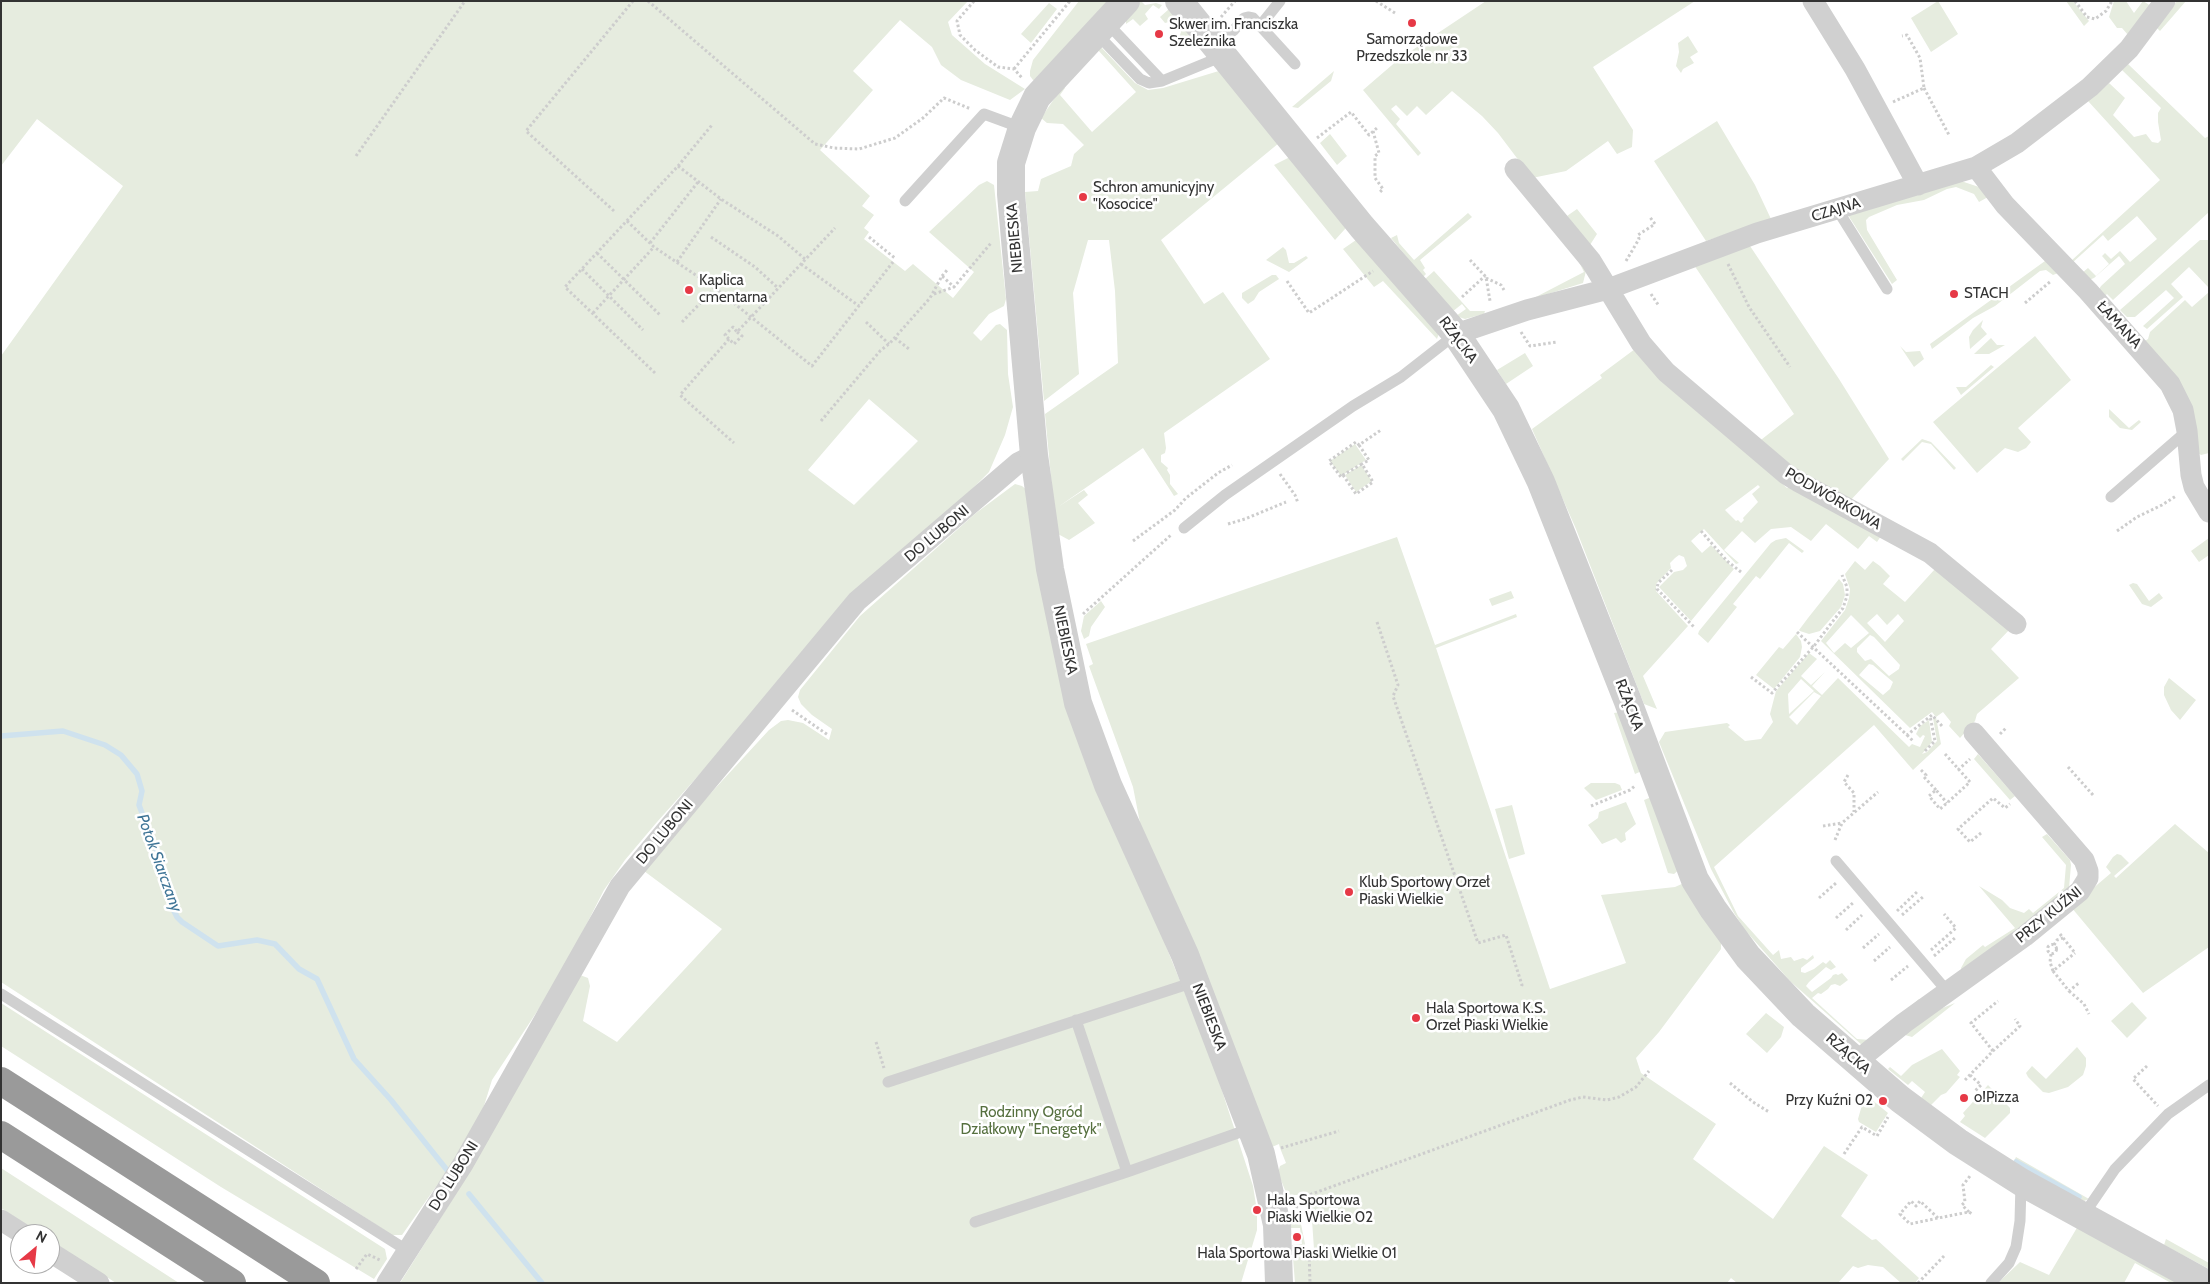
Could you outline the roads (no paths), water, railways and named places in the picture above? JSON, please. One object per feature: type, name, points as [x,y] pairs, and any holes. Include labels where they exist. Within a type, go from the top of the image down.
[{"type":"highway","points":[[1,1081],[316,1283]]},
{"type":"highway","points":[[1,1135],[232,1283]]},
{"type":"street","name":"NIEBIESKA","points":[[1126,1],[1037,97],[1022,128],[1012,163],[1011,194],[1034,455],[1050,569],[1078,703],[1108,785],[1195,980],[1252,1128],[1261,1154],[1277,1225],[1279,1283]]},
{"type":"street","name":"RŻĄCKA","points":[[1179,1],[1219,41],[1362,227],[1456,334],[1506,409],[1540,482],[1636,724],[1695,880],[1719,917],[1774,986],[1803,1015],[1904,1102],[1958,1142],[2022,1182],[2205,1283]]},
{"type":"street","points":[[1813,1],[1855,69],[1918,185]]},
{"type":"street","name":"CZAJNA","points":[[1456,334],[1527,310],[1608,289],[1757,233],[1976,167],[2017,143],[2090,87],[2129,49],[2166,1]]},
{"type":"street","name":"ŁAMANA","points":[[1976,167],[2005,205],[2088,291],[2170,384],[2183,410],[2194,488],[2209,512]]},
{"type":"street","name":"PODWÓRKOWA","points":[[1515,169],[1591,261],[1641,343],[1666,372],[1786,474],[1930,553],[2016,624]]},
{"type":"street","name":"DO LUBONI","points":[[387,1273],[408,1251],[463,1164],[620,886],[857,601],[1018,463],[1034,455]]},
{"type":"street","name":"PRZY KUŹNI","points":[[1857,1061],[1948,991],[2025,936],[2080,892],[2088,878],[2088,871],[2084,860],[1974,733]]},
{"type":"street","points":[[60,1258],[99,1283]]},
{"type":"lane","points":[[1260,26],[1280,1]]},
{"type":"lane","points":[[1102,28],[1162,81],[1234,30],[1244,18],[1253,18],[1295,64]]},
{"type":"lane","points":[[905,201],[984,114],[1022,128]]},
{"type":"lane","points":[[1837,209],[1887,289]]},
{"type":"lane","points":[[1184,528],[1225,495],[1353,406],[1401,376],[1441,343],[1456,334]]},
{"type":"lane","points":[[2111,497],[2187,431]]},
{"type":"lane","points":[[1836,861],[1948,991]]},
{"type":"lane","points":[[888,1082],[1182,986],[1195,980]]},
{"type":"lane","points":[[1,994],[408,1251]]},
{"type":"lane","points":[[1076,1020],[1127,1172]]},
{"type":"lane","points":[[2086,1218],[2089,1207],[2115,1169],[2168,1114],[2209,1085]]},
{"type":"lane","points":[[976,1222],[1252,1128]]},
{"type":"lane","points":[[1991,1283],[2009,1263],[2016,1247],[2020,1221],[2022,1182]]},
{"type":"waterway","name":"Potok Siarczany","points":[[1,736],[63,731],[105,745],[121,755],[137,774],[142,791],[139,805],[172,892],[173,909],[177,917],[218,946],[257,940],[275,944],[299,969],[317,979],[354,1059],[391,1100],[447,1170]]},
{"type":"waterway","points":[[2016,1162],[2079,1197]]},
{"type":"waterway","points":[[469,1194],[542,1283]]},
{"type":"place","name":"Samorządowe Przedszkole nr 33","points":[[1412,23]]},
{"type":"place","name":"Skwer im. Franciszka Szeleźnika","points":[[1159,34]]},
{"type":"place","name":"Schron amunicyjny \"Kosocice\"","points":[[1083,197]]},
{"type":"place","name":"Kaplica cmentarna","points":[[689,290]]},
{"type":"place","name":"STACH","points":[[1954,294]]},
{"type":"place","name":"Klub Sportowy Orzeł Piaski Wielkie","points":[[1349,892]]},
{"type":"place","name":"Hala Sportowa K.S. Orzeł Piaski Wielkie","points":[[1416,1018]]},
{"type":"place","name":"o!Pizza","points":[[1964,1098]]},
{"type":"place","name":"Przy Kuźni 02","points":[[1883,1101]]},
{"type":"place","name":"Hala Sportowa Piaski Wielkie 02","points":[[1257,1210]]},
{"type":"place","name":"Hala Sportowa Piaski Wielkie 01","points":[[1297,1237]]},
{"type":"park label","name":"Rodzinny Ogród Działkowy \"Energetyk\"","points":[[1031,1122]]}]
